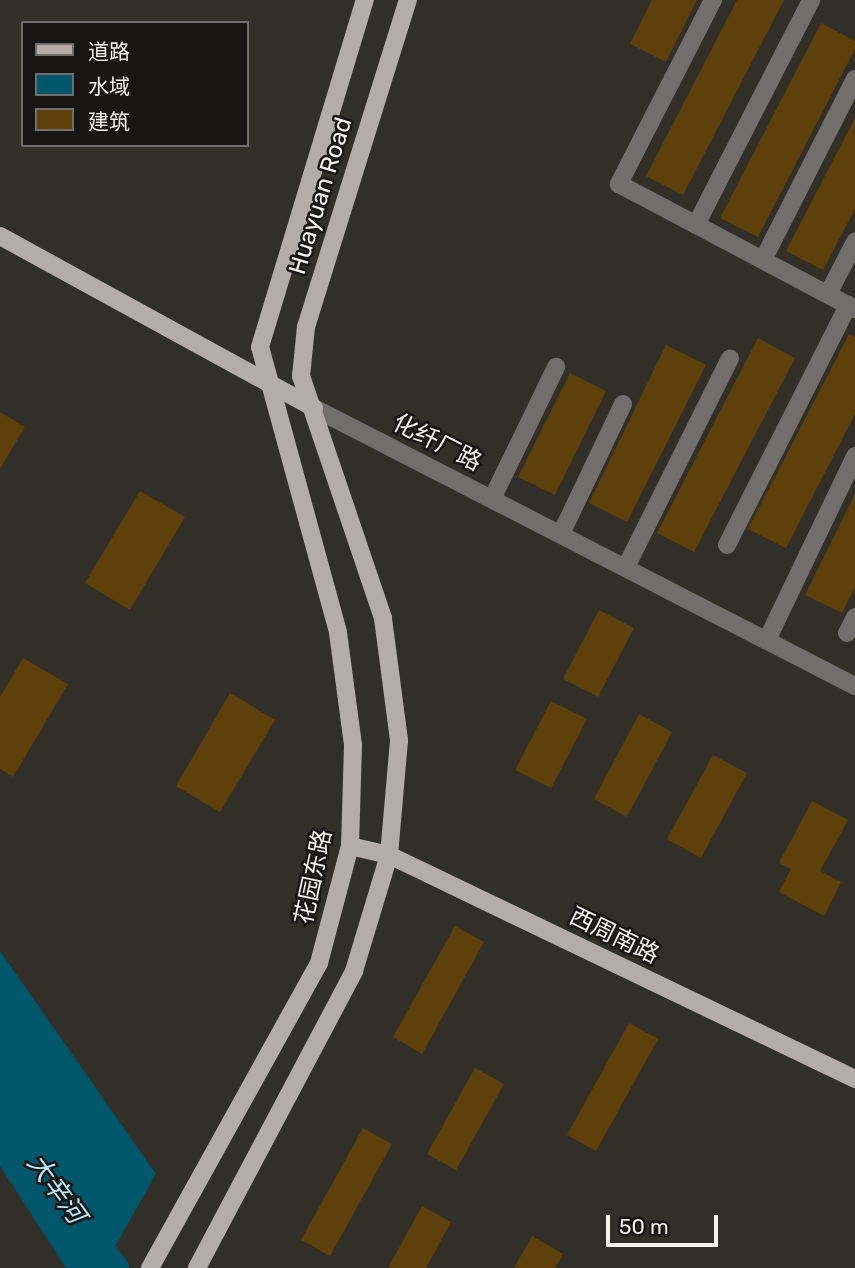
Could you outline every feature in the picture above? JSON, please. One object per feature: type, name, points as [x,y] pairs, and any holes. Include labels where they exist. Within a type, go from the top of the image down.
[{"type":"main road","name":"Huayuan Road","points":[[266,378],[260,347],[269,309],[365,0]]},
{"type":"main road","name":"Huayuan Road","points":[[314,408],[301,376],[306,327],[408,0]]},
{"type":"main road","name":"化纤厂路","points":[[0,236],[266,378],[314,408]]},
{"type":"main road","name":"花园东路","points":[[150,1268],[319,963],[350,846],[352,745],[338,632],[318,547],[294,481],[266,378]]},
{"type":"main road","points":[[197,1268],[354,971],[389,855],[399,740],[383,618],[314,408]]},
{"type":"main road","name":"西周南路","points":[[350,846],[389,855],[855,1079]]},
{"type":"street","points":[[712,0],[619,184],[851,307],[727,545]]},
{"type":"street","points":[[696,225],[811,0]]},
{"type":"street","points":[[763,260],[855,79]]},
{"type":"street","points":[[828,294],[855,242]]},
{"type":"street","points":[[626,567],[730,358]]},
{"type":"street","points":[[492,499],[556,367]]},
{"type":"street","points":[[561,534],[623,404]]},
{"type":"street","name":"化纤厂路","points":[[314,408],[855,686]]},
{"type":"street","points":[[767,640],[855,456]]},
{"type":"water","points":[[0,951],[156,1174],[103,1268],[66,1268],[0,1166]]},
{"type":"building","points":[[652,0],[697,0],[666,62],[630,44]]},
{"type":"building","points":[[737,0],[784,0],[683,195],[646,176]]},
{"type":"building","points":[[821,23],[855,41],[855,49],[758,237],[720,218]]},
{"type":"building","points":[[855,118],[855,209],[823,270],[786,251]]},
{"type":"building","points":[[849,334],[855,337],[855,414],[786,548],[748,529]]},
{"type":"building","points":[[758,338],[795,358],[694,552],[657,533]]},
{"type":"building","points":[[666,345],[706,365],[627,522],[589,503]]},
{"type":"building","points":[[570,373],[606,391],[555,495],[518,477]]},
{"type":"building","points":[[0,412],[25,427],[0,469]]},
{"type":"building","points":[[140,491],[185,517],[130,610],[85,583]]},
{"type":"building","points":[[855,494],[855,587],[842,613],[805,595]]},
{"type":"building","points":[[599,610],[634,628],[598,697],[563,679]]},
{"type":"building","points":[[23,658],[68,684],[13,777],[0,769],[0,697]]},
{"type":"building","points":[[230,693],[275,720],[220,812],[176,786]]},
{"type":"building","points":[[551,701],[587,719],[551,788],[515,770]]},
{"type":"building","points":[[639,714],[672,732],[627,817],[594,799]]},
{"type":"building","points":[[713,755],[747,773],[701,858],[667,839]]},
{"type":"building","points":[[812,801],[848,820],[820,871],[841,882],[824,916],[779,892],[791,869],[779,863]]},
{"type":"building","points":[[455,926],[484,942],[422,1054],[393,1037]]},
{"type":"building","points":[[629,1023],[658,1039],[596,1151],[567,1135]]},
{"type":"building","points":[[475,1068],[504,1084],[456,1170],[427,1154]]},
{"type":"building","points":[[363,1128],[392,1144],[330,1256],[301,1240]]},
{"type":"building","points":[[422,1206],[451,1222],[426,1268],[388,1268]]},
{"type":"building","points":[[532,1236],[563,1254],[555,1268],[514,1268]]},
{"type":"waterway","name":"大辛河","points":[[88,1232],[116,1268]]}]
